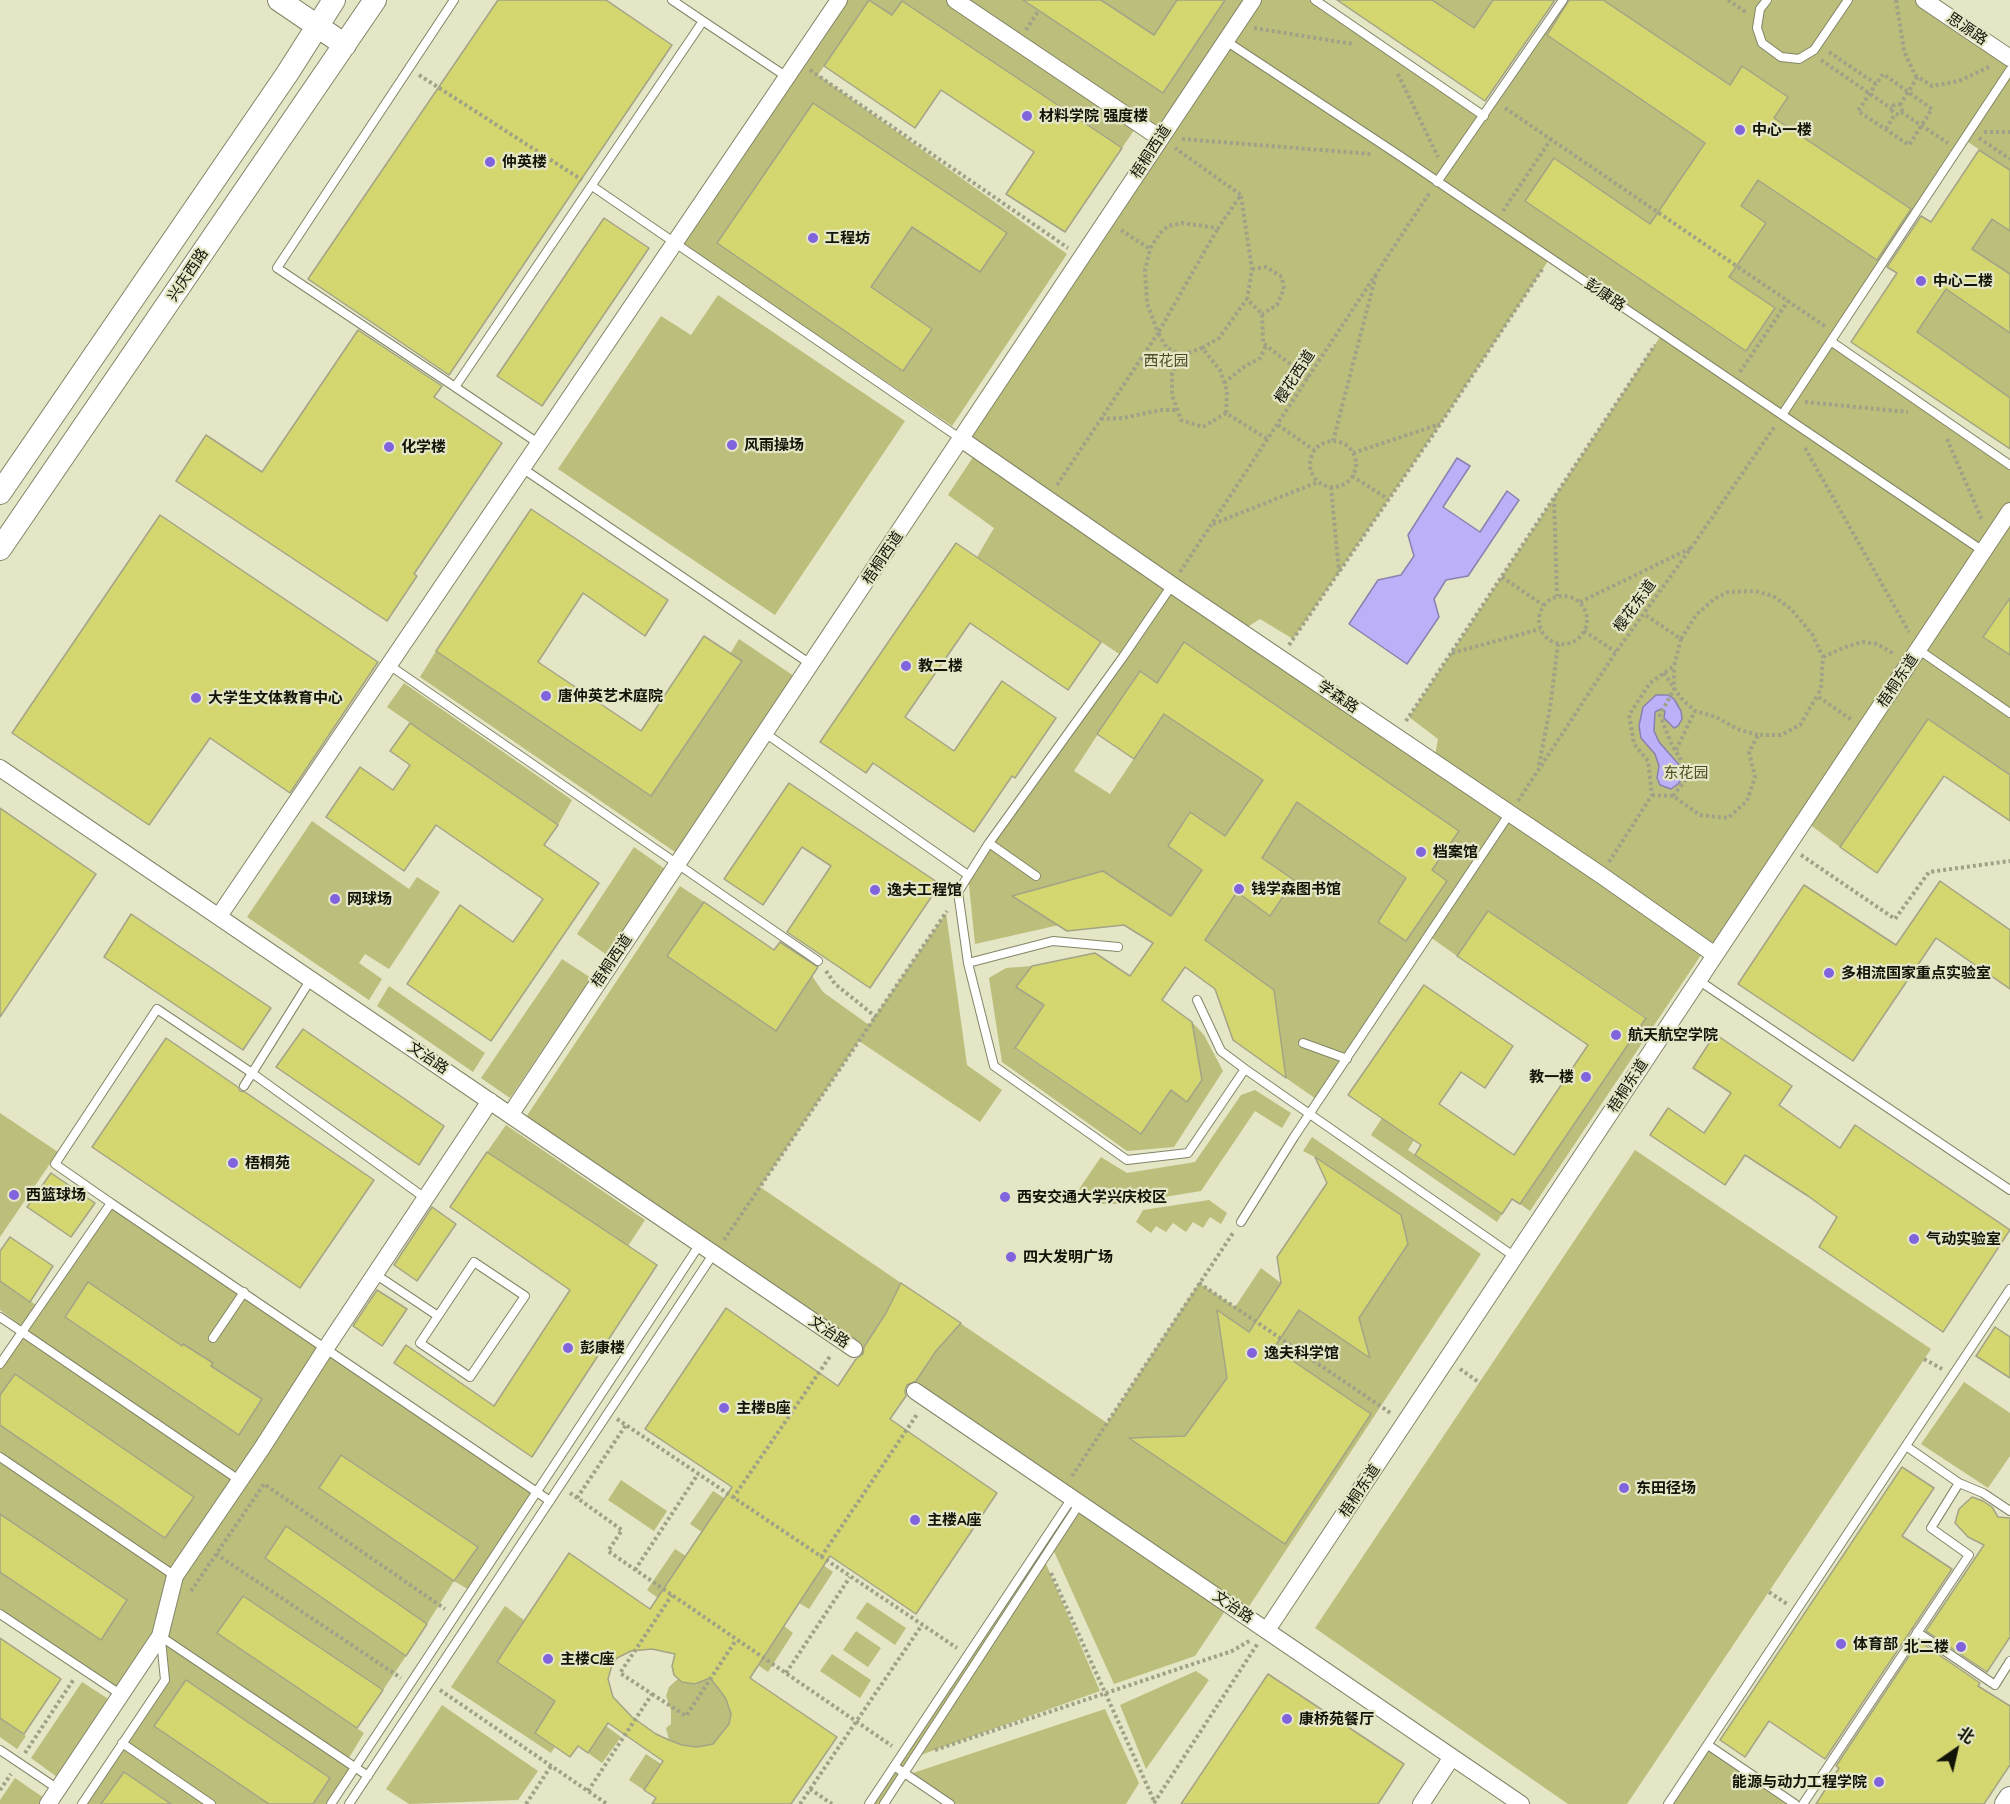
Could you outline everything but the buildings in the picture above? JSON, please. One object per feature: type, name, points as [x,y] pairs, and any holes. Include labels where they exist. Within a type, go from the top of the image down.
[{"type":"main road","points":[[279,0],[345,45]]},
{"type":"main road","points":[[0,493],[288,74],[333,0]]},
{"type":"main road","name":"兴庆西路","points":[[1,544],[375,0]]},
{"type":"main road","points":[[2006,1804],[2010,1798]]},
{"type":"street","points":[[219,916],[839,0]]},
{"type":"street","points":[[955,0],[1160,138]]},
{"type":"street","name":"梧桐西道","points":[[510,1114],[1253,0]]},
{"type":"street","name":"思源路","points":[[1923,0],[2009,62]]},
{"type":"street","name":"学森路","points":[[961,439],[1715,955]]},
{"type":"street","name":"梧桐东道","points":[[1267,1630],[2010,511]]},
{"type":"street","name":"文治路","points":[[0,768],[848,1345]]},
{"type":"street","points":[[48,1804],[160,1636],[175,1576],[490,1101]]},
{"type":"street","name":"文治路","points":[[922,1395],[1521,1804]]},
{"type":"street","points":[[1421,1804],[1452,1757]]},
{"type":"lane","points":[[454,0],[278,268],[538,443]]},
{"type":"lane","points":[[672,0],[787,77]]},
{"type":"lane","points":[[1315,0],[1484,116]]},
{"type":"lane","points":[[1437,182],[1563,0]]},
{"type":"lane","points":[[1767,0],[1760,9],[1757,28],[1762,43],[1781,57],[1799,59],[1818,45],[1848,0]]},
{"type":"lane","points":[[455,387],[703,21]]},
{"type":"lane","name":"彭康路","points":[[1226,41],[1786,418],[1987,546]]},
{"type":"lane","points":[[1786,418],[1792,401],[1958,150],[2009,62]]},
{"type":"lane","points":[[592,186],[961,439]]},
{"type":"lane","points":[[1834,338],[1936,414],[2010,465]]},
{"type":"lane","points":[[522,468],[812,664]]},
{"type":"lane","points":[[1172,585],[989,843],[958,892],[968,963],[994,1066],[1127,1160],[1188,1153],[1245,1069]]},
{"type":"lane","points":[[1914,656],[2010,712]]},
{"type":"lane","points":[[389,665],[819,961]]},
{"type":"lane","points":[[765,733],[968,875]]},
{"type":"lane","points":[[1241,1222],[1510,813]]},
{"type":"lane","points":[[989,843],[1036,876]]},
{"type":"lane","points":[[968,963],[1053,941],[1118,946]]},
{"type":"lane","points":[[244,1086],[312,979]]},
{"type":"lane","points":[[1698,980],[2010,1190]]},
{"type":"lane","points":[[1197,1000],[1221,1051],[1515,1257]]},
{"type":"lane","points":[[425,1198],[252,1073],[157,1009],[55,1164],[550,1501]]},
{"type":"lane","points":[[1303,1042],[1347,1059]]},
{"type":"lane","points":[[0,1364],[111,1203]]},
{"type":"lane","points":[[331,1804],[700,1244]]},
{"type":"lane","points":[[349,1804],[714,1253]]},
{"type":"lane","points":[[474,1262],[525,1296],[470,1377],[420,1343],[438,1316],[474,1262]]},
{"type":"lane","points":[[375,1274],[438,1316]]},
{"type":"lane","points":[[1668,1804],[2010,1289]]},
{"type":"lane","points":[[213,1338],[244,1292]]},
{"type":"lane","points":[[0,1317],[239,1480]]},
{"type":"lane","points":[[1906,1446],[1959,1484],[1983,1493],[2010,1511]]},
{"type":"lane","points":[[0,1457],[175,1576]]},
{"type":"lane","points":[[1803,1804],[1969,1555],[1931,1528],[1959,1484]]},
{"type":"lane","points":[[884,1804],[1044,1559],[1072,1497]]},
{"type":"lane","points":[[869,1804],[1072,1497]]},
{"type":"lane","points":[[0,1614],[120,1694]]},
{"type":"lane","points":[[1917,1632],[1995,1685],[2010,1661]]},
{"type":"lane","points":[[160,1636],[368,1776]]},
{"type":"lane","points":[[81,1804],[165,1680],[160,1636]]},
{"type":"lane","points":[[122,1743],[211,1804]]},
{"type":"lane","points":[[1708,1745],[1795,1804]]},
{"type":"lane","points":[[0,1750],[58,1789]]},
{"type":"lane","points":[[894,1766],[950,1804]]},
{"type":"path","points":[[1728,0],[1758,20]]},
{"type":"path","points":[[1896,0],[1904,51],[1909,64],[1918,76],[1932,86],[1959,81],[2009,62]]},
{"type":"path","points":[[1235,25],[1386,48],[1445,170]]},
{"type":"path","points":[[1818,45],[1876,84]]},
{"type":"path","points":[[1810,53],[1892,109],[1895,114]]},
{"type":"path","points":[[798,61],[1081,257]]},
{"type":"path","points":[[409,69],[592,186]]},
{"type":"path","points":[[1883,74],[1932,109],[1909,145],[1858,111],[1876,84],[1883,74]]},
{"type":"path","points":[[1900,105],[1918,76]]},
{"type":"path","points":[[1494,101],[1788,301],[1834,338]]},
{"type":"path","points":[[1892,109],[1895,104],[1900,105]]},
{"type":"path","points":[[1900,105],[1902,112],[1958,150]]},
{"type":"path","points":[[1886,129],[1895,114],[1902,112]]},
{"type":"path","points":[[1971,132],[2010,159]]},
{"type":"path","points":[[1981,132],[2010,132]]},
{"type":"path","points":[[1160,138],[1400,156]]},
{"type":"path","points":[[1160,138],[1241,195],[1252,269],[1247,298],[1219,338],[1202,348],[1182,355],[1172,374],[1172,395],[1181,420],[1203,427],[1226,412]]},
{"type":"path","points":[[1496,222],[1551,139]]},
{"type":"path","name":"樱花西道","points":[[1172,585],[1437,182]]},
{"type":"path","points":[[1047,500],[1158,333],[1218,228],[1241,195]]},
{"type":"path","points":[[1106,220],[1150,249]]},
{"type":"path","points":[[1182,355],[1167,348],[1158,333],[1148,303],[1145,271],[1150,249],[1160,233],[1168,226],[1182,223],[1218,228]]},
{"type":"path","points":[[1280,658],[1441,423],[1550,258]]},
{"type":"path","points":[[1252,269],[1266,267],[1282,277],[1284,289],[1277,305],[1262,314]]},
{"type":"path","points":[[1333,441],[1377,271]]},
{"type":"path","points":[[1247,298],[1262,314],[1263,343],[1308,378]]},
{"type":"path","points":[[1733,382],[1788,301]]},
{"type":"path","points":[[1396,736],[1662,334]]},
{"type":"path","points":[[1224,382],[1260,358],[1266,346]]},
{"type":"path","points":[[1202,348],[1220,370],[1227,391],[1226,412]]},
{"type":"path","points":[[1792,401],[1936,414],[1987,546]]},
{"type":"path","points":[[1100,420],[1161,410],[1177,410]]},
{"type":"path","points":[[1226,412],[1269,440]]},
{"type":"path","points":[[1786,418],[1914,656]]},
{"type":"path","name":"樱花东道","points":[[1510,813],[1616,652],[1786,418]]},
{"type":"path","points":[[1353,453],[1441,423]]},
{"type":"path","points":[[1278,425],[1315,450]]},
{"type":"path","points":[[1333,441],[1348,447],[1353,453],[1356,467],[1352,476],[1344,484],[1331,487],[1318,482],[1313,476],[1310,463],[1315,450],[1320,445],[1333,441]]},
{"type":"path","points":[[1352,476],[1388,499]]},
{"type":"path","points":[[1212,525],[1318,482]]},
{"type":"path","points":[[1331,487],[1339,572]]},
{"type":"path","points":[[1554,497],[1557,596]]},
{"type":"path","points":[[1580,602],[1691,548]]},
{"type":"path","points":[[1502,577],[1543,605]]},
{"type":"path","points":[[1664,673],[1674,689],[1681,698],[1695,711],[1716,717],[1737,729],[1758,735],[1781,735],[1800,725],[1821,688],[1823,657],[1812,634],[1791,609],[1773,596],[1755,591],[1728,592],[1714,599],[1696,615],[1682,639],[1674,666],[1674,689],[1660,715],[1675,751],[1687,770],[1686,779],[1673,796]]},
{"type":"path","points":[[1557,596],[1565,596],[1580,602],[1587,616],[1584,631],[1574,642],[1558,644],[1545,636],[1540,629],[1539,621],[1539,613],[1543,605],[1557,596]]},
{"type":"path","points":[[1644,614],[1682,639]]},
{"type":"path","points":[[1451,654],[1540,629]]},
{"type":"path","points":[[1584,631],[1616,652]]},
{"type":"path","points":[[1823,657],[1845,646],[1863,642],[1914,656]]},
{"type":"path","points":[[1539,767],[1550,708],[1558,644]]},
{"type":"path","points":[[1601,875],[1652,795],[1648,762],[1634,744],[1629,715],[1650,683],[1674,666]]},
{"type":"path","points":[[1816,696],[1866,729]]},
{"type":"path","points":[[1675,751],[1695,711]]},
{"type":"path","points":[[1652,795],[1673,796],[1700,815],[1728,818],[1747,801],[1755,777],[1749,752],[1758,735]]},
{"type":"path","points":[[1788,847],[1895,919],[1929,872],[2010,861]]},
{"type":"path","points":[[714,1253],[876,1017],[958,892]]},
{"type":"path","points":[[819,961],[835,984],[876,1017]]},
{"type":"path","points":[[1072,1497],[1199,1283],[1241,1222]]},
{"type":"path","points":[[1199,1283],[1405,1424]]},
{"type":"path","points":[[733,1498],[848,1345]]},
{"type":"path","points":[[1924,1359],[1953,1376]]},
{"type":"path","points":[[1447,1360],[1480,1383]]},
{"type":"path","points":[[821,1557],[922,1395]]},
{"type":"path","points":[[608,1413],[967,1656]]},
{"type":"path","points":[[577,1498],[626,1425]]},
{"type":"path","points":[[635,1570],[698,1474]]},
{"type":"path","points":[[185,1600],[264,1484],[455,1616]]},
{"type":"path","points":[[560,1486],[622,1530],[608,1551],[903,1752]]},
{"type":"path","points":[[216,1554],[400,1678],[407,1668]]},
{"type":"path","points":[[1044,1559],[1154,1803]]},
{"type":"path","points":[[786,1673],[850,1577]]},
{"type":"path","points":[[1769,1592],[1797,1611]]},
{"type":"path","points":[[672,1595],[620,1672],[686,1716],[736,1640]]},
{"type":"path","points":[[800,1804],[922,1625]]},
{"type":"path","points":[[916,1757],[1232,1651],[1267,1630]]},
{"type":"path","points":[[1154,1803],[1267,1630]]},
{"type":"path","points":[[0,1790],[81,1668]]},
{"type":"path","points":[[429,1683],[607,1804]]},
{"type":"path","points":[[588,1791],[652,1694]]},
{"type":"path","points":[[526,1804],[551,1766]]},
{"type":"path","points":[[810,1789],[832,1804]]},
{"type":"path","points":[[531,1797],[531,1804]]},
{"type":"green space","points":[[839,0],[869,0],[818,75],[1067,254],[952,426],[678,241]]},
{"type":"green space","points":[[870,0],[1023,0],[1163,92],[1225,0],[1251,0],[1156,134],[1139,123],[1122,148],[902,2],[892,15]]},
{"type":"green space","points":[[1101,0],[1177,0],[1154,35]]},
{"type":"green space","points":[[1253,0],[1315,0],[1484,116],[1563,0],[1923,0],[2010,58],[2010,170],[1965,140],[1832,342],[2010,465],[2010,598],[1983,637],[2010,655],[2010,775],[1928,719],[1840,847],[1805,821],[1715,955],[1705,949],[1530,1211],[1520,1204],[1646,1017],[1488,911],[1457,956],[1429,936],[1319,1101],[1286,1078],[1281,1041],[1205,940],[1237,892],[1271,916],[1293,880],[1262,858],[1297,802],[1406,878],[1378,922],[1406,941],[1447,881],[1432,870],[1458,831],[1184,642],[1157,683],[1139,671],[1074,771],[1110,794],[1164,714],[1263,780],[1225,836],[1189,812],[1168,846],[1202,870],[1171,916],[1103,871],[1013,896],[1059,925],[975,944],[968,875],[1122,656],[977,557],[994,528],[948,495],[977,451],[961,439]],"holes":[[[1550,258],[1662,334],[1409,717],[1438,739],[1434,761],[1241,631],[1260,619],[1293,639],[1441,423]]]},
{"type":"green space","points":[[1432,0],[1493,0],[1474,28]]},
{"type":"green space","points":[[1992,219],[2010,231],[2010,398],[1917,332]]},
{"type":"green space","name":"风雨操场","points":[[718,295],[905,421],[775,615],[558,469],[661,316],[691,335]]},
{"type":"green space","points":[[739,639],[794,676],[675,852],[420,677],[436,651],[651,796],[742,662],[730,654]]},
{"type":"green space","points":[[404,683],[572,800],[558,825],[387,707]]},
{"type":"green space","name":"网球场","points":[[312,821],[409,889],[417,877],[440,892],[389,969],[365,954],[359,963],[382,979],[369,1000],[247,917]]},
{"type":"green space","points":[[634,847],[665,869],[607,955],[577,934]]},
{"type":"green space","points":[[680,886],[704,902],[667,956],[776,1030],[812,976],[823,992],[869,1025],[946,913],[967,1065],[1002,1090],[980,1122],[859,1041],[760,1187],[1107,1423],[1199,1283],[1235,1307],[1261,1268],[1281,1283],[1249,1332],[1217,1311],[1227,1378],[1185,1436],[1285,1543],[1274,1348],[1299,1310],[1369,1357],[1359,1318],[1408,1244],[1401,1215],[1303,1151],[1312,1137],[1481,1254],[1244,1614],[1229,1605],[1195,1656],[1114,1684],[1052,1547],[1044,1559],[1100,1691],[915,1757],[904,1776],[1105,1709],[1139,1783],[1126,1804],[945,1804],[903,1776],[884,1804],[869,1804],[1072,1498],[522,1123]]},
{"type":"green space","points":[[562,959],[591,978],[510,1098],[481,1078]]},
{"type":"green space","points":[[1032,966],[1016,987],[1080,1030],[1033,1021],[1015,1049],[1141,1134],[1160,1106],[1132,1063],[1187,1101],[1202,1080],[1192,1022],[1204,1035],[1223,1071],[1174,1147],[1127,1151],[1002,1062],[989,978],[1006,968]]},
{"type":"green space","points":[[389,986],[485,1053],[473,1072],[377,1006]]},
{"type":"green space","points":[[1255,1090],[1291,1113],[1282,1128],[1255,1111],[1201,1191],[1121,1204],[1102,1204],[1079,1189],[1101,1157],[1127,1173],[1195,1162],[1241,1095]]},
{"type":"green space","name":"西篮球场","points":[[0,1113],[58,1152],[0,1237]]},
{"type":"green space","points":[[1382,1118],[1414,1140],[1408,1150],[1502,1214],[1497,1222],[1371,1135]]},
{"type":"green space","points":[[506,1125],[645,1220],[628,1246],[487,1152]]},
{"type":"green space","name":"东田径场","points":[[1635,1150],[1931,1349],[1627,1804],[1568,1804],[1315,1628]]},
{"type":"green space","points":[[1209,1200],[1227,1213],[1221,1224],[1210,1217],[1203,1228],[1193,1222],[1186,1232],[1173,1223],[1166,1232],[1156,1226],[1151,1233],[1136,1222],[1143,1210]]},
{"type":"green space","points":[[111,1203],[536,1492],[471,1591],[454,1581],[427,1624],[286,1527],[265,1558],[406,1656],[383,1690],[243,1596],[218,1633],[364,1733],[347,1761],[355,1767],[331,1804],[80,1804],[165,1680],[160,1637],[120,1694],[0,1614],[0,1364],[25,1328],[0,1310],[0,1280],[39,1307]],"holes":[[[341,1455],[478,1547],[454,1580],[319,1488]]]},
{"type":"green space","points":[[1964,1382],[2010,1413],[2010,1456],[1988,1488],[1921,1444]]},
{"type":"green space","points":[[621,1480],[667,1511],[654,1531],[608,1500]]},
{"type":"green space","points":[[713,1491],[746,1512],[702,1532],[690,1524]]},
{"type":"green space","points":[[675,1549],[686,1556],[658,1598],[647,1590]]},
{"type":"green space","points":[[805,1552],[833,1572],[809,1609],[799,1603]]},
{"type":"green space","points":[[867,1602],[906,1628],[895,1645],[856,1618]]},
{"type":"green space","points":[[505,1606],[524,1620],[497,1662],[555,1701],[535,1733],[555,1747],[551,1753],[451,1687]]},
{"type":"green space","points":[[784,1626],[793,1633],[768,1672],[758,1665]]},
{"type":"green space","points":[[856,1631],[881,1648],[868,1667],[843,1650]]},
{"type":"green space","points":[[832,1654],[871,1680],[860,1698],[820,1671]]},
{"type":"green space","points":[[1196,1671],[1209,1680],[1146,1769],[1120,1705]]},
{"type":"green space","points":[[705,1676],[714,1682],[726,1699],[731,1714],[729,1724],[713,1744],[697,1747],[669,1740],[666,1728],[671,1724],[671,1710],[666,1696],[669,1687],[679,1678],[696,1685]]},
{"type":"green space","points":[[82,1682],[110,1700],[57,1777],[31,1758]]},
{"type":"green space","points":[[442,1705],[538,1771],[518,1800],[409,1804],[386,1789]]},
{"type":"green space","points":[[0,1718],[26,1736],[17,1749],[0,1737]]},
{"type":"green space","points":[[606,1726],[621,1737],[602,1763],[588,1753]]},
{"type":"green space","points":[[1708,1745],[1795,1804],[1668,1804]]},
{"type":"green space","points":[[646,1754],[661,1764],[644,1790],[629,1780]]},
{"type":"green space","points":[[15,1778],[44,1798],[40,1804],[0,1804],[0,1800]]},
{"type":"shaded area","points":[[1457,458],[1470,466],[1443,507],[1480,532],[1507,491],[1519,500],[1468,576],[1446,580],[1434,599],[1439,617],[1407,664],[1349,624],[1378,580],[1401,575],[1414,556],[1408,535]]},
{"type":"shaded area","points":[[1656,695],[1668,695],[1674,699],[1681,711],[1682,719],[1674,728],[1664,718],[1665,711],[1661,709],[1655,712],[1654,731],[1659,742],[1682,768],[1683,778],[1671,789],[1660,785],[1657,778],[1659,766],[1655,754],[1641,738],[1639,726],[1643,707]]},
{"type":"place","name":"材料学院 强度楼","points":[[1027,116]]},
{"type":"place","name":"中心一楼","points":[[1740,130]]},
{"type":"place","name":"仲英楼","points":[[490,162]]},
{"type":"place","name":"工程坊","points":[[813,238]]},
{"type":"place","name":"中心二楼","points":[[1921,281]]},
{"type":"place","name":"风雨操场","points":[[732,445]]},
{"type":"place","name":"化学楼","points":[[389,447]]},
{"type":"place","name":"教二楼","points":[[906,666]]},
{"type":"place","name":"唐仲英艺术庭院","points":[[546,696]]},
{"type":"place","name":"大学生文体教育中心","points":[[196,698]]},
{"type":"place","name":"档案馆","points":[[1421,852]]},
{"type":"place","name":"钱学森图书馆","points":[[1239,889]]},
{"type":"place","name":"逸夫工程馆","points":[[875,890]]},
{"type":"place","name":"网球场","points":[[335,899]]},
{"type":"place","name":"多相流国家重点实验室","points":[[1829,973]]},
{"type":"place","name":"航天航空学院","points":[[1616,1035]]},
{"type":"place","name":"教一楼","points":[[1586,1077]]},
{"type":"place","name":"梧桐苑","points":[[233,1163]]},
{"type":"place","name":"西篮球场","points":[[14,1195]]},
{"type":"place","name":"西安交通大学兴庆校区","points":[[1005,1197]]},
{"type":"place","name":"气动实验室","points":[[1914,1239]]},
{"type":"place","name":"四大发明广场","points":[[1011,1257]]},
{"type":"place","name":"彭康楼","points":[[568,1348]]},
{"type":"place","name":"逸夫科学馆","points":[[1252,1353]]},
{"type":"place","name":"主楼B座","points":[[724,1408]]},
{"type":"place","name":"东田径场","points":[[1624,1488]]},
{"type":"place","name":"主楼A座","points":[[915,1520]]},
{"type":"place","name":"体育部","points":[[1841,1644]]},
{"type":"place","name":"北二楼","points":[[1961,1647]]},
{"type":"place","name":"主楼C座","points":[[548,1659]]},
{"type":"place","name":"康桥苑餐厅","points":[[1287,1719]]},
{"type":"place","name":"能源与动力工程学院","points":[[1879,1782]]},
{"type":"park label","name":"西花园","points":[[1166,361]]},
{"type":"park label","name":"东花园","points":[[1686,773]]}]
